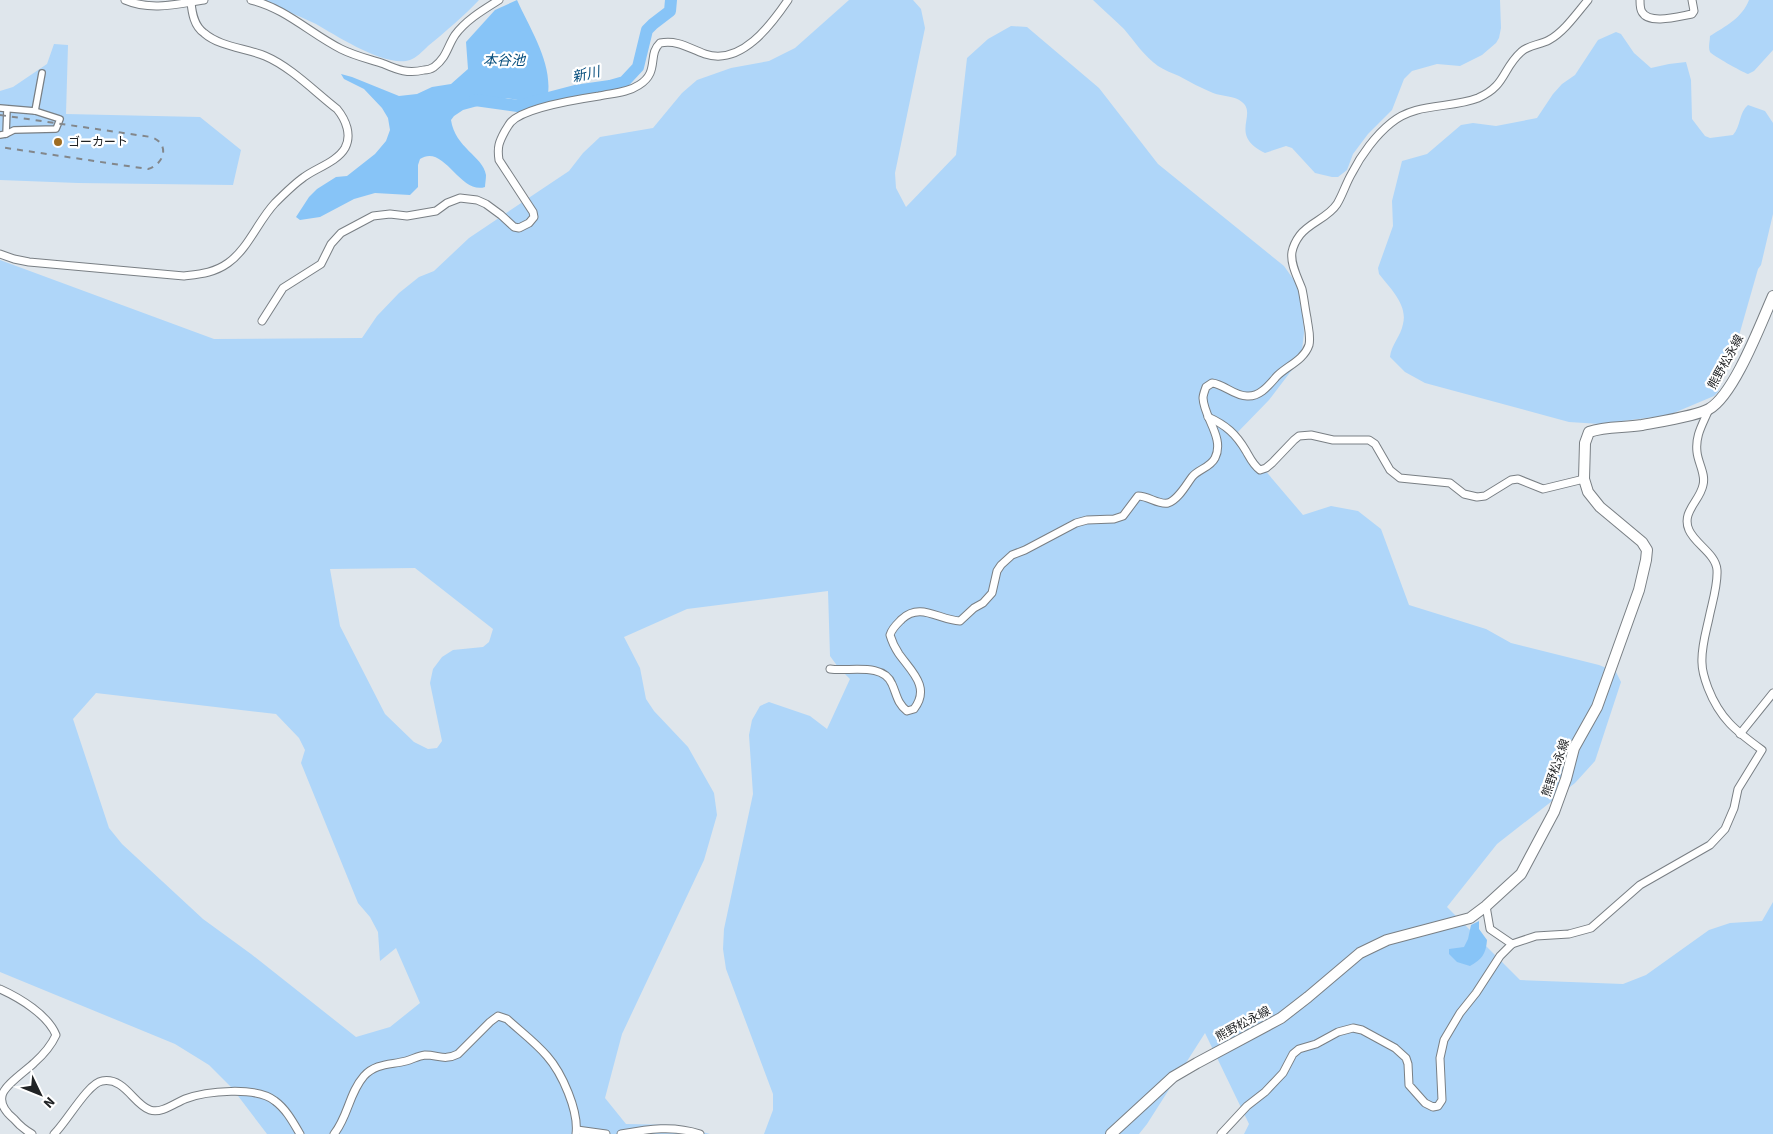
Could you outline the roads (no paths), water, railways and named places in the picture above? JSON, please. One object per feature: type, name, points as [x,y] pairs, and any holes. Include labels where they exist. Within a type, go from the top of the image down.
[{"type":"main road","name":"熊野松永線","points":[[1111,1134],[1173,1077],[1281,1018],[1360,953],[1387,940],[1470,918],[1521,874],[1550,820],[1566,779],[1574,748],[1597,707],[1641,583],[1647,550],[1642,542],[1600,507],[1588,492],[1584,479],[1585,443],[1589,432],[1602,427],[1642,425],[1709,409],[1723,397],[1773,296]]},
{"type":"street","points":[[124,0],[144,6],[204,0]]},
{"type":"street","points":[[251,0],[266,5],[291,18],[340,49],[399,71],[413,73],[433,68],[447,53],[455,36],[472,17],[499,0]]},
{"type":"street","points":[[262,320],[283,288],[321,264],[331,244],[341,233],[373,216],[390,214],[407,216],[436,211],[447,203],[460,198],[477,200],[486,204],[502,215],[514,227],[519,228],[529,223],[534,217],[533,212],[499,160],[498,144],[511,122],[530,111],[623,92],[640,85],[652,71],[654,52],[660,43],[677,42],[708,55],[731,55],[742,50],[759,35],[788,0]]},
{"type":"street","points":[[830,669],[841,671],[862,669],[878,672],[888,677],[892,683],[899,705],[906,711],[914,709],[920,702],[920,688],[910,667],[898,653],[890,635],[892,629],[911,613],[922,611],[960,621],[974,608],[983,603],[992,593],[997,571],[1012,555],[1076,523],[1087,520],[1114,519],[1123,516],[1138,496],[1144,496],[1162,503],[1170,502],[1176,498],[1194,474],[1208,467],[1215,458],[1217,451],[1217,436],[1208,417],[1203,397],[1206,387],[1212,383],[1219,384],[1245,396],[1253,396],[1260,393],[1281,372],[1291,367],[1309,345],[1310,333],[1305,304],[1292,260],[1292,252],[1299,236],[1306,229],[1325,218],[1337,204],[1352,173],[1369,146],[1392,122],[1410,112],[1476,98],[1490,92],[1500,83],[1522,50],[1548,41],[1558,33],[1588,0]]},
{"type":"street","points":[[1640,0],[1642,12],[1656,20],[1692,14],[1694,11],[1692,0]]},
{"type":"street","points":[[0,254],[29,262],[184,276],[209,272],[229,262],[235,256],[275,203],[304,177],[337,157],[344,150],[348,139],[347,127],[344,118],[337,109],[281,65],[265,56],[214,40],[204,33],[198,27],[193,17],[190,2]]},
{"type":"street","points":[[35,111],[42,73]]},
{"type":"street","points":[[3,108],[35,111],[60,119],[56,129],[14,130],[3,134],[3,108]]},
{"type":"street","points":[[1221,1134],[1247,1106],[1265,1092],[1283,1073],[1299,1049],[1316,1044],[1338,1032],[1353,1028],[1362,1030],[1395,1048],[1406,1058],[1408,1064],[1408,1085],[1425,1103],[1433,1107],[1438,1106],[1442,1100],[1440,1058],[1444,1040],[1460,1013],[1476,993],[1500,956],[1512,944],[1536,936],[1569,934],[1591,928],[1640,884],[1710,845],[1725,829],[1734,808],[1738,789],[1762,750],[1724,720],[1714,705],[1703,675],[1701,662],[1717,580],[1717,567],[1712,558],[1695,540],[1688,529],[1687,521],[1689,512],[1703,485],[1704,477],[1697,453],[1697,438],[1709,409]]},
{"type":"street","points":[[1208,417],[1223,424],[1236,436],[1254,466],[1260,470],[1272,463],[1294,440],[1300,436],[1311,435],[1333,440],[1369,440],[1375,444],[1390,470],[1400,478],[1450,483],[1464,494],[1477,497],[1485,496],[1511,480],[1518,479],[1543,489],[1584,479]]},
{"type":"street","points":[[1740,734],[1773,693]]},
{"type":"street","points":[[1486,906],[1490,929],[1512,944]]},
{"type":"street","points":[[0,989],[11,994],[38,1013],[53,1028],[56,1035],[52,1044],[36,1062],[5,1088],[2,1095],[2,1103],[8,1114],[32,1134]]},
{"type":"street","points":[[334,1134],[340,1127],[356,1088],[374,1068],[406,1061],[418,1056],[452,1057],[458,1054],[498,1016],[507,1019],[548,1057],[570,1097],[576,1118],[577,1132],[606,1134]]},
{"type":"street","points":[[54,1134],[67,1121],[80,1100],[93,1086],[101,1081],[111,1081],[121,1085],[148,1110],[158,1111],[206,1094],[245,1092],[262,1095],[274,1099],[287,1113],[300,1134]]},
{"type":"street","points":[[621,1134],[650,1128],[677,1128],[700,1134]]},
{"type":"water","name":"本谷池","points":[[517,0],[534,34],[547,70],[548,94],[529,102],[507,98],[463,110],[451,120],[458,138],[484,168],[486,175],[485,187],[476,187],[468,184],[445,163],[429,156],[420,159],[418,165],[418,187],[410,195],[375,193],[354,199],[320,217],[300,220],[296,217],[309,197],[317,189],[336,177],[347,176],[375,154],[386,141],[390,130],[388,118],[382,108],[364,89],[344,79],[341,74],[399,96],[417,94],[432,87],[451,84],[468,69],[466,42],[495,10]]},
{"type":"water","points":[[1479,921],[1479,929],[1487,940],[1484,953],[1478,961],[1470,966],[1457,962],[1449,954],[1449,949],[1464,947],[1471,925]]},
{"type":"waterway","name":"新川","points":[[475,100],[518,106],[575,91],[624,82],[638,67],[647,30],[670,11],[671,0]]},
{"type":"railway","points":[[0,115],[151,137],[161,144],[163,153],[158,163],[148,169],[0,147]]},
{"type":"place","name":"ゴーカート","points":[[58,142]]}]
